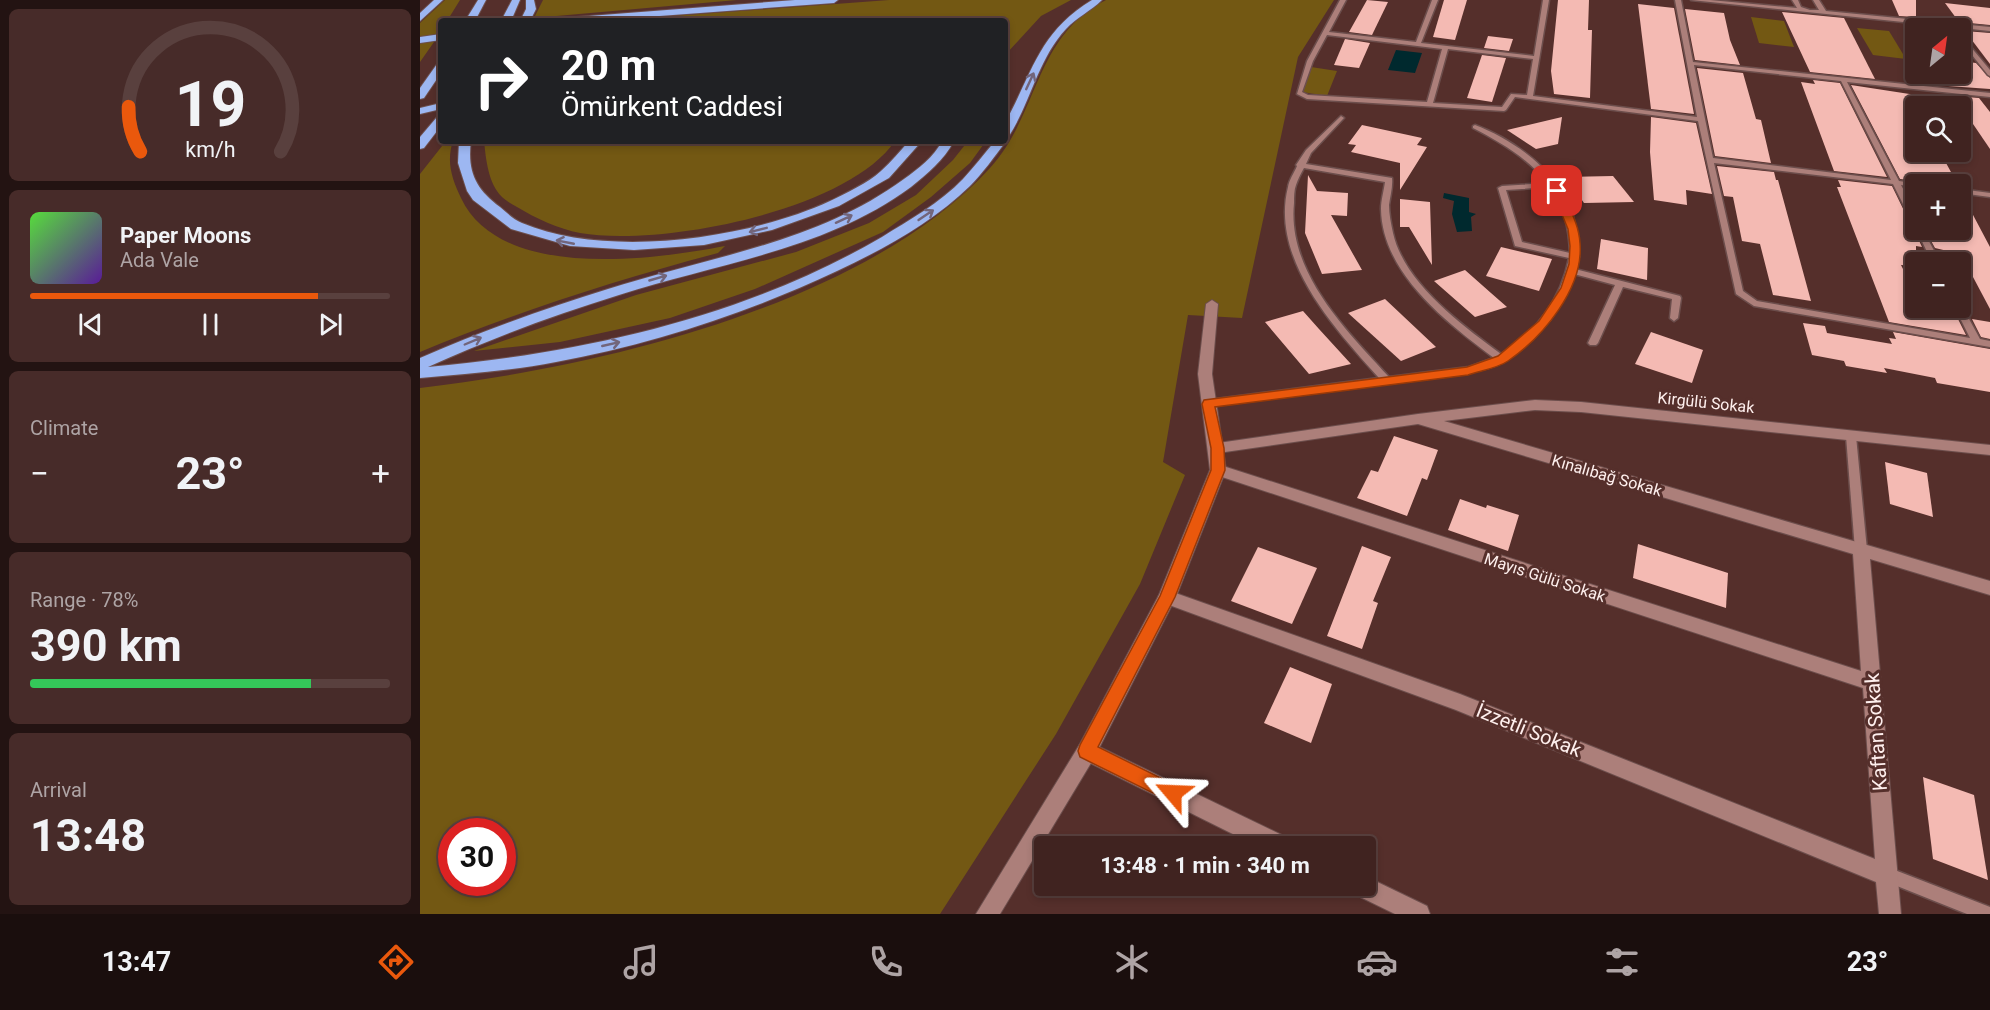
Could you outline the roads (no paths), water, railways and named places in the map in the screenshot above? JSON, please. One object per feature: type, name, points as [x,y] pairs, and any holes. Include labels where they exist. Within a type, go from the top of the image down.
[{"type":"highway","points":[[420,18],[439,0]]},
{"type":"highway","points":[[472,18],[482,0]]},
{"type":"highway","points":[[507,18],[516,0]]},
{"type":"highway","points":[[526,18],[531,9],[530,0]]},
{"type":"highway","points":[[588,18],[834,0]]},
{"type":"highway","points":[[1008,128],[1052,37],[1071,17],[1098,0]]},
{"type":"highway","points":[[420,40],[438,37]]},
{"type":"highway","points":[[420,98],[438,71]]},
{"type":"highway","points":[[420,98],[438,95]]},
{"type":"highway","points":[[420,111],[438,107]]},
{"type":"highway","points":[[420,145],[438,123]]},
{"type":"highway","points":[[465,144],[464,166],[468,179],[488,210],[506,222],[551,240],[608,248],[691,242],[770,227],[834,202],[860,189],[898,163],[913,144]]},
{"type":"highway","points":[[420,364],[495,331],[607,294],[822,229],[880,200],[913,179],[932,163],[946,144]]},
{"type":"highway","points":[[420,373],[554,357],[619,342],[726,310],[817,276],[903,230],[936,208],[983,166],[999,144]]},
{"type":"street","points":[[987,914],[1087,751],[1167,597],[1218,470],[1218,448],[1208,404],[1205,373],[1212,304]]},
{"type":"street","name":"Kirgülü Sokak","points":[[1418,419],[1535,405],[1990,450]]},
{"type":"street","name":"Kınalıbağ Sokak","points":[[1218,448],[1418,419],[1990,588]]},
{"type":"street","name":"Mayıs Gülü Sokak","points":[[1218,470],[1872,683]]},
{"type":"street","name":"Kaftan Sokak","points":[[1861,550],[1890,914]]},
{"type":"street","name":"İzzetli Sokak","points":[[1167,597],[1460,703],[1887,874]]},
{"type":"street","points":[[1087,751],[1260,836]]},
{"type":"street","points":[[1376,893],[1419,914]]},
{"type":"lane","points":[[1343,0],[1310,61],[1299,93],[1307,97],[1504,109],[1513,95],[1701,119]]},
{"type":"lane","points":[[1418,44],[1435,0]]},
{"type":"lane","points":[[1530,97],[1546,0]]},
{"type":"lane","points":[[1678,0],[1701,119],[1739,292],[1754,303],[1990,344]]},
{"type":"lane","points":[[1694,0],[1905,22]]},
{"type":"lane","points":[[1795,0],[1799,8],[1812,12],[1823,11],[1816,0]]},
{"type":"lane","points":[[1971,28],[1990,29]]},
{"type":"lane","points":[[1324,33],[1537,58]]},
{"type":"lane","points":[[1429,105],[1445,48]]},
{"type":"lane","points":[[1971,50],[1990,74]]},
{"type":"lane","points":[[1690,63],[1990,95]]},
{"type":"lane","points":[[1843,79],[1905,201]]},
{"type":"lane","points":[[1341,118],[1322,134],[1300,165],[1289,196],[1287,214],[1290,238],[1302,270],[1328,311],[1387,381]]},
{"type":"lane","points":[[1208,404],[1468,370],[1502,359],[1543,324],[1566,288],[1575,257],[1573,229],[1567,209],[1552,185],[1526,157],[1507,143],[1475,127]]},
{"type":"lane","points":[[1710,159],[1905,184]]},
{"type":"lane","points":[[1300,165],[1389,180],[1386,193],[1386,223],[1398,258],[1414,282],[1436,306],[1502,359]]},
{"type":"lane","points":[[1552,185],[1502,188],[1518,244],[1575,257]]},
{"type":"lane","points":[[1971,192],[1990,195]]},
{"type":"lane","points":[[1572,271],[1677,298],[1674,318]]},
{"type":"lane","points":[[1593,343],[1620,284]]},
{"type":"lane","points":[[1964,318],[1977,342]]},
{"type":"lane","points":[[1851,436],[1861,550]]},
{"type":"lane","points":[[1887,874],[1987,914]]},
{"type":"water","points":[[1396,50],[1422,53],[1415,73],[1388,70]]},
{"type":"water","points":[[1444,193],[1469,198],[1469,212],[1476,214],[1471,217],[1472,231],[1457,232],[1452,214],[1454,201],[1443,198]]}]
